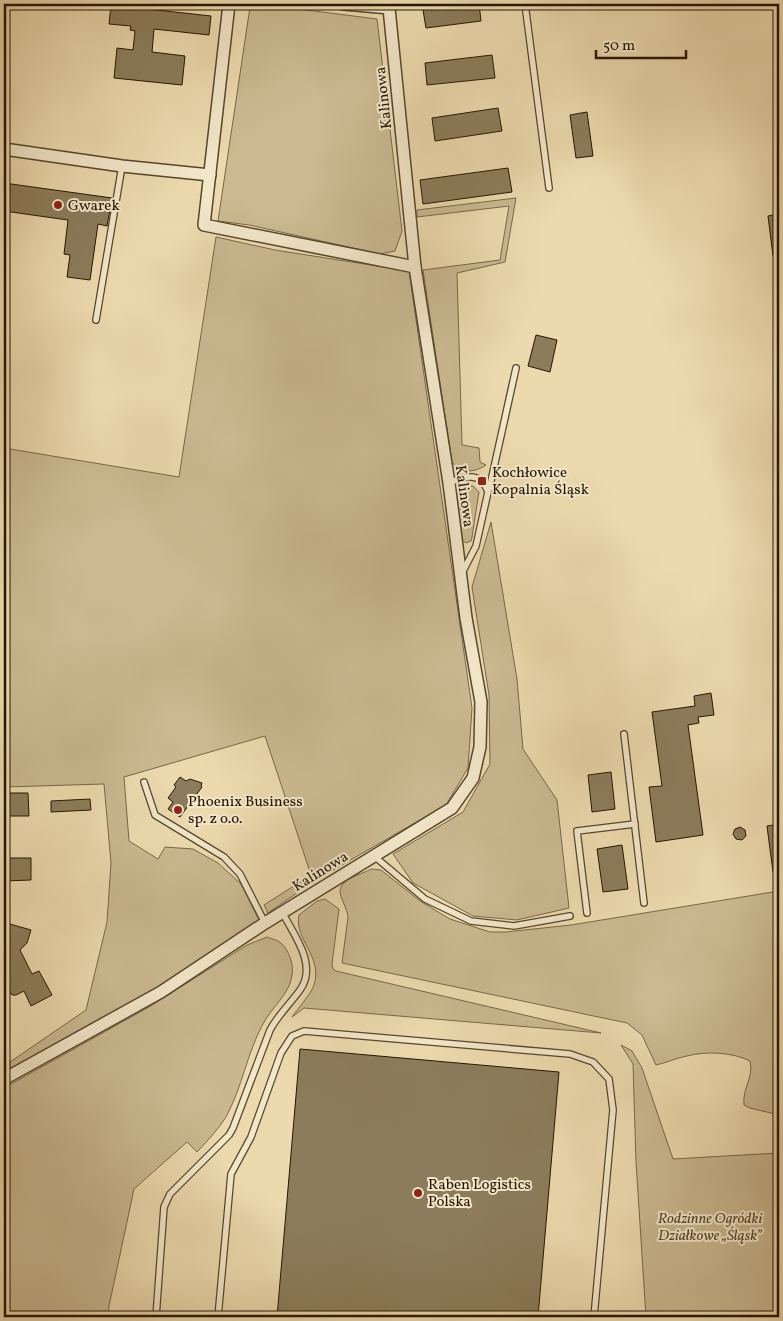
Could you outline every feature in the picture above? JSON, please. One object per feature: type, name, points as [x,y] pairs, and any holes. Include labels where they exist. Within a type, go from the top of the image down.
[{"type":"street","points":[[229,4],[204,225],[415,267]]},
{"type":"street","name":"Kalinowa","points":[[4,1079],[160,992],[282,912],[452,808],[473,778],[480,747],[481,702],[466,618],[448,483],[415,267],[389,8],[344,4]]},
{"type":"street","points":[[4,149],[122,166],[210,175]]},
{"type":"lane","points":[[525,4],[549,188]]},
{"type":"lane","points":[[96,320],[122,166]]},
{"type":"lane","points":[[461,575],[476,546],[516,368]]},
{"type":"lane","points":[[448,483],[472,477],[478,478],[486,486],[488,492]]},
{"type":"lane","points":[[624,734],[644,903]]},
{"type":"lane","points":[[144,782],[155,815],[224,856],[240,874],[265,923]]},
{"type":"lane","points":[[587,913],[577,831],[635,824]]},
{"type":"lane","points":[[374,856],[425,900],[471,922],[514,926],[570,916]]},
{"type":"lane","points":[[156,1317],[166,1200],[229,1135],[270,1030],[306,979],[306,959],[282,912]]},
{"type":"lane","points":[[218,1317],[231,1174],[251,1137],[281,1053],[292,1036],[304,1031],[570,1054],[593,1062],[609,1080],[613,1110],[594,1317]]},
{"type":"green space","points":[[259,4],[377,19],[402,231],[395,251],[380,254],[249,225],[218,221],[250,7]]},
{"type":"green space","points":[[516,198],[505,262],[457,273],[462,445],[479,448],[480,462],[486,465],[473,471],[459,470],[452,462],[423,270],[500,260],[509,206],[417,217],[417,210]]},
{"type":"green space","points":[[216,237],[275,250],[409,271],[472,708],[468,768],[446,805],[314,881],[268,913],[264,905],[311,875],[265,736],[124,777],[129,841],[158,859],[165,847],[193,849],[218,863],[241,884],[259,920],[159,989],[4,1074],[4,1068],[10,1068],[10,1062],[86,1010],[107,922],[111,863],[104,784],[4,787],[4,448],[179,477]]},
{"type":"green space","points":[[464,486],[473,486],[479,492],[471,541],[466,543],[462,540],[456,498],[459,489]]},
{"type":"green space","points":[[491,522],[517,679],[523,749],[557,800],[569,908],[517,920],[473,916],[413,883],[393,854],[463,812],[490,764],[489,695],[472,587]]},
{"type":"green space","points":[[371,869],[381,870],[420,901],[450,919],[490,932],[571,925],[779,891],[779,1115],[744,1105],[751,1067],[750,1061],[743,1058],[719,1053],[702,1053],[656,1065],[642,1035],[627,1023],[342,963],[348,917],[340,894],[341,887],[352,877]]},
{"type":"green space","points":[[325,899],[339,909],[332,964],[333,969],[336,971],[601,1033],[304,1008],[292,1017],[312,989],[316,975],[315,965],[300,932],[299,915],[317,901]]},
{"type":"green space","points":[[267,937],[280,942],[289,954],[292,962],[291,982],[284,995],[266,1018],[257,1035],[232,1106],[220,1126],[197,1152],[187,1142],[134,1189],[108,1317],[4,1317],[4,1088],[149,1007],[247,945]]},
{"type":"green space","name":"Rodzinne Ogródki Działkowe „Śląsk”","points":[[621,1045],[632,1051],[642,1068],[673,1159],[779,1153],[779,1317],[646,1317],[636,1162],[633,1064]]},
{"type":"building","points":[[422,4],[479,4],[481,21],[426,28]]},
{"type":"building","points":[[111,5],[211,16],[209,35],[154,29],[152,52],[185,56],[182,85],[114,78],[117,48],[133,50],[135,31],[130,30],[131,26],[109,24]]},
{"type":"building","points":[[492,55],[495,78],[427,85],[425,63]]},
{"type":"building","points":[[498,108],[502,131],[435,141],[432,118]]},
{"type":"building","points":[[587,112],[593,156],[576,158],[570,115]]},
{"type":"building","points":[[508,168],[512,192],[423,204],[420,180]]},
{"type":"building","name":"Gwarek","points":[[4,183],[112,198],[107,226],[98,224],[90,280],[67,277],[70,255],[64,254],[68,220],[4,211]]},
{"type":"building","points":[[779,214],[779,255],[773,256],[768,216]]},
{"type":"building","points":[[536,335],[557,340],[550,372],[528,366]]},
{"type":"building","points":[[711,693],[714,715],[698,717],[699,723],[688,725],[703,835],[656,842],[649,787],[662,786],[652,712],[695,706],[694,696]]},
{"type":"building","points":[[611,772],[615,809],[592,812],[588,775]]},
{"type":"building","points":[[180,777],[186,781],[190,779],[202,783],[202,787],[180,817],[168,809],[173,802],[168,798]]},
{"type":"building","points":[[4,793],[28,793],[29,816],[4,816]]},
{"type":"building","points":[[90,799],[91,810],[51,812],[51,801]]},
{"type":"building","points":[[779,824],[779,872],[773,872],[767,826]]},
{"type":"building","points":[[740,827],[745,830],[746,836],[742,840],[736,839],[733,834],[735,829]]},
{"type":"building","points":[[622,845],[628,889],[603,892],[597,849]]},
{"type":"building","points":[[4,858],[31,858],[31,880],[4,881]]},
{"type":"building","points":[[4,920],[10,924],[31,930],[27,943],[20,950],[32,974],[39,971],[52,995],[31,1006],[24,991],[12,995],[4,985]]},
{"type":"building","name":"Raben Logistics Polska","points":[[300,1049],[559,1072],[538,1317],[277,1317]]},
{"type":"place","name":"Gwarek","points":[[58,205]]},
{"type":"place","name":"Kochłowice Kopalnia Śląsk","points":[[482,481]]},
{"type":"place","name":"Phoenix Business sp. z o.o.","points":[[178,810]]},
{"type":"place","name":"Raben Logistics Polska","points":[[418,1193]]}]
